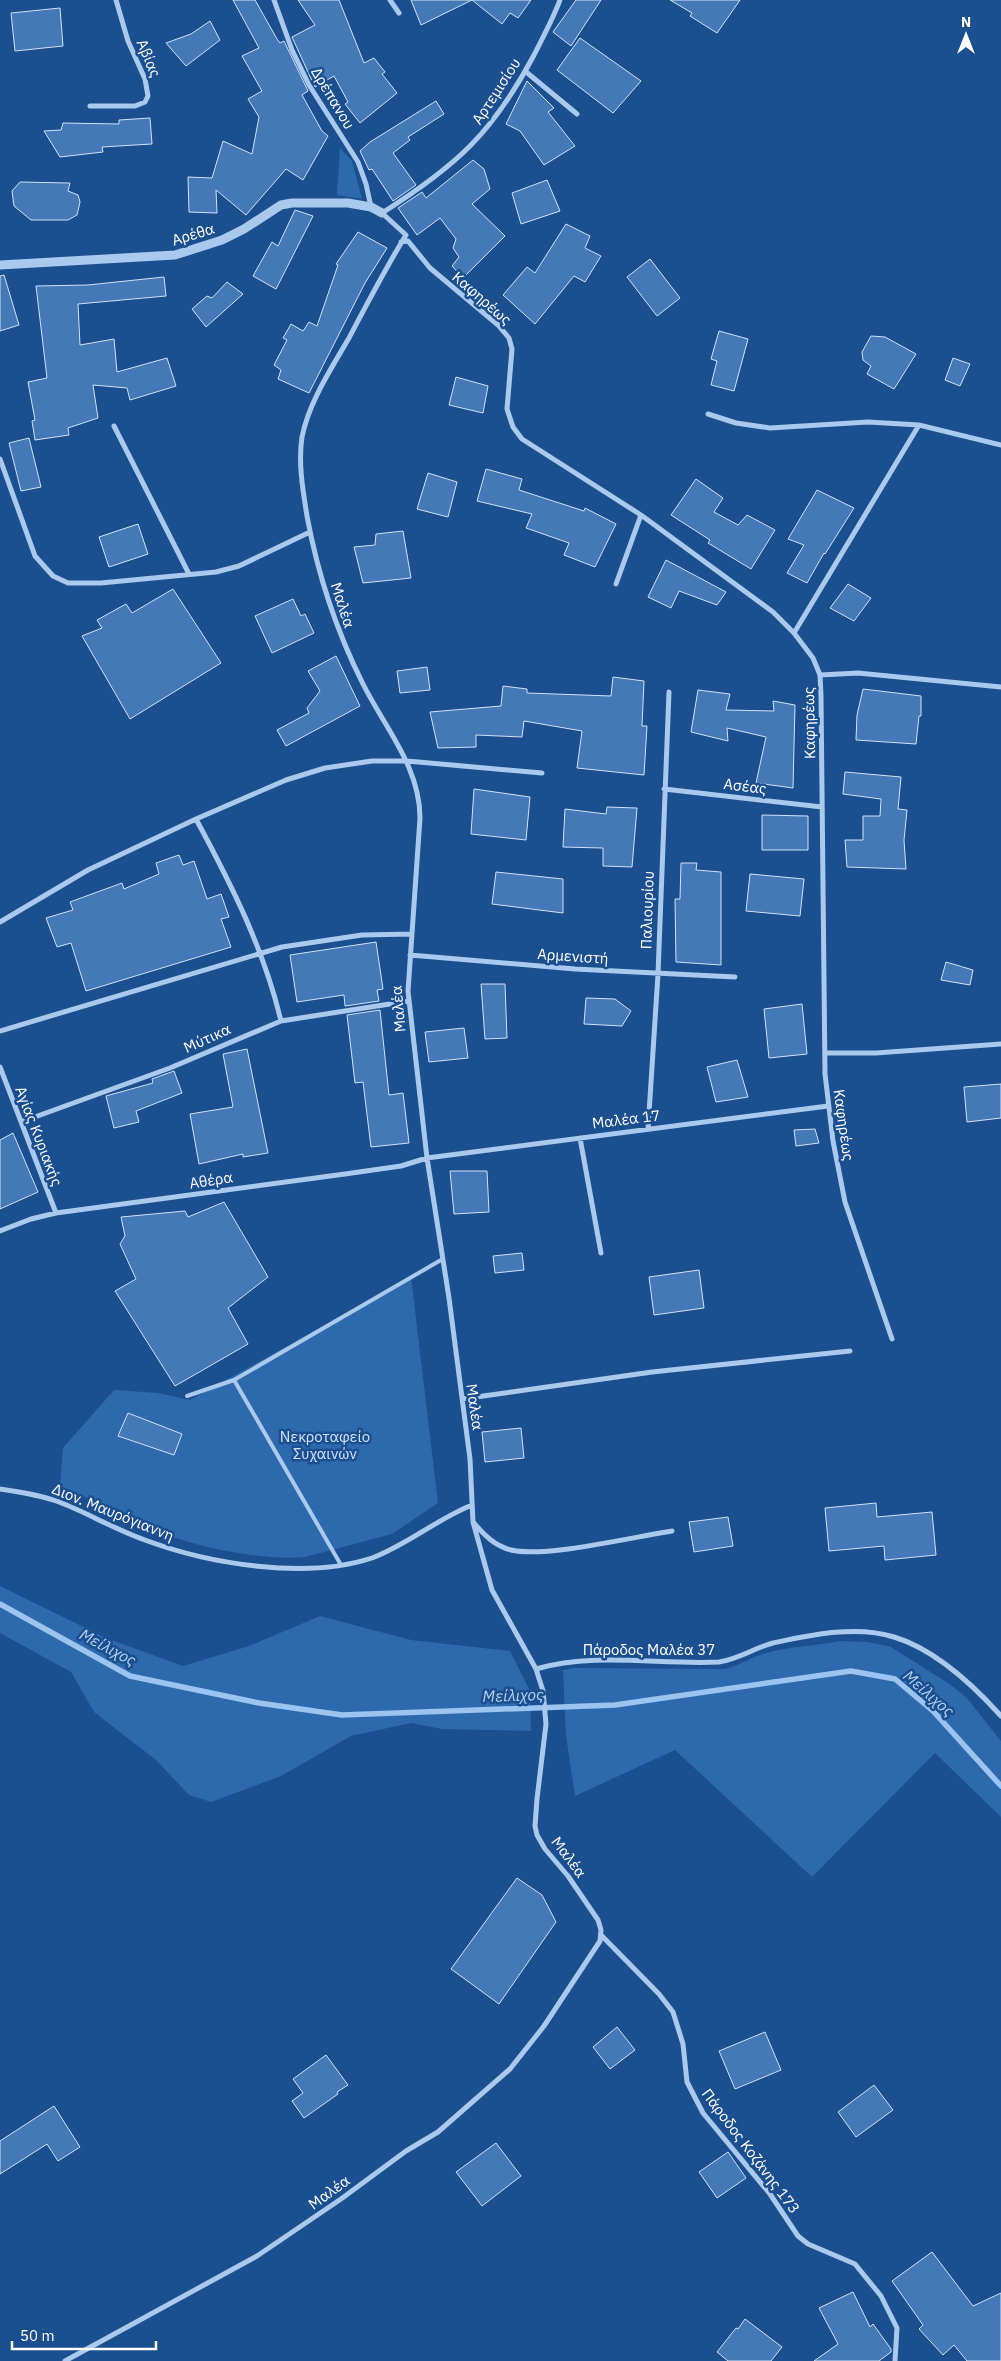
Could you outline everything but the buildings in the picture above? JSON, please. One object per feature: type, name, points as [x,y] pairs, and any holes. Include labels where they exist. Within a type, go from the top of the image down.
[{"type":"street","name":"Αβίας","points":[[90,106],[135,106],[145,102],[148,96],[146,79],[128,41],[116,0]]},
{"type":"street","name":"Δρέπανου","points":[[274,0],[292,50],[309,85],[319,104],[358,162],[366,184],[371,207]]},
{"type":"street","points":[[390,0],[398,13]]},
{"type":"street","name":"Αρτεμισίου","points":[[382,213],[428,184],[475,142],[504,107],[555,15],[560,0]]},
{"type":"street","points":[[525,71],[577,114]]},
{"type":"street","name":"Αρέθα","points":[[0,265],[165,257],[186,253],[222,240],[284,204],[326,202],[371,207],[382,213]]},
{"type":"street","points":[[382,213],[406,235],[401,242]]},
{"type":"street","name":"Καφηρέως","points":[[401,242],[408,241],[430,268],[498,325],[509,338],[512,349],[507,409],[510,422],[517,434],[535,450],[641,515],[755,597],[794,633],[813,658],[820,675],[825,1052],[828,1106],[845,1202],[892,1339]]},
{"type":"street","name":"Μαλέα","points":[[64,2361],[257,2256],[341,2200],[406,2151],[438,2132],[510,2069],[544,2026],[584,1968],[597,1948],[601,1936],[598,1920],[568,1876],[545,1849],[535,1826],[546,1720],[544,1696],[536,1669],[492,1590],[474,1522],[470,1459],[427,1158],[407,982],[420,804],[414,778],[407,761],[368,694],[343,644],[324,588],[310,532],[302,480],[301,448],[306,422],[327,377],[401,242]]},
{"type":"street","points":[[708,414],[736,423],[770,428],[868,422],[919,425],[1001,445]]},
{"type":"street","points":[[794,633],[919,425]]},
{"type":"street","points":[[114,426],[189,574]]},
{"type":"street","points":[[0,459],[35,556],[54,576],[68,583],[82,584],[216,572],[238,566],[310,532]]},
{"type":"street","points":[[616,584],[641,515]]},
{"type":"street","points":[[820,675],[858,673],[1001,687]]},
{"type":"street","name":"Παλιουρίου","points":[[648,1129],[658,974],[669,692]]},
{"type":"street","points":[[0,922],[88,870],[196,819],[286,780],[325,768],[372,761],[407,761],[542,773]]},
{"type":"street","name":"Ασέας","points":[[664,789],[822,807]]},
{"type":"street","points":[[196,819],[230,882],[260,952],[281,1021]]},
{"type":"street","points":[[0,1031],[260,952],[334,938],[412,934]]},
{"type":"street","name":"Αρμενιστή","points":[[410,955],[735,978]]},
{"type":"street","name":"Μύτικα","points":[[21,1122],[170,1068],[281,1021],[409,1001]]},
{"type":"street","points":[[825,1052],[876,1054],[1001,1044]]},
{"type":"street","name":"Αγίας Κυριακής","points":[[0,1067],[56,1214]]},
{"type":"street","name":"Μαλέα 17","points":[[427,1158],[828,1106]]},
{"type":"street","points":[[580,1138],[601,1253]]},
{"type":"street","name":"Αθέρα","points":[[0,1231],[31,1219],[56,1214],[400,1166],[427,1158]]},
{"type":"street","points":[[462,1399],[652,1372],[850,1350]]},
{"type":"street","name":"Διον. Μαυρόγιαννη","points":[[0,1489],[59,1502],[146,1541],[197,1555],[224,1561],[298,1569],[328,1568],[372,1558],[404,1542],[458,1510],[472,1505]]},
{"type":"street","points":[[474,1522],[484,1535],[497,1544],[512,1550],[530,1551],[565,1548],[672,1531]]},
{"type":"street","name":"Πάροδος Μαλέα 37","points":[[536,1669],[553,1664],[588,1661],[719,1662],[733,1660],[756,1649],[780,1642],[846,1631],[862,1632],[895,1637],[928,1654],[971,1684],[1001,1716]]},
{"type":"street","name":"Πάροδος Κοζάνης 173","points":[[601,1936],[669,2006],[680,2032],[687,2082],[698,2106],[770,2194],[798,2236],[808,2244],[855,2264],[881,2296],[897,2328],[895,2361]]},
{"type":"lane","points":[[187,1396],[234,1380],[441,1260]]},
{"type":"lane","points":[[234,1380],[341,1565]]},
{"type":"green space","points":[[340,148],[352,161],[362,199],[337,195]]},
{"type":"green space","name":"Νεκροταφείο Συχαινών","points":[[411,1277],[438,1503],[392,1534],[305,1557],[277,1557],[231,1552],[172,1537],[60,1486],[63,1448],[114,1390],[158,1393],[190,1400]]},
{"type":"green space","points":[[0,1586],[106,1638],[183,1666],[249,1646],[320,1616],[411,1640],[510,1651],[530,1691],[531,1731],[442,1729],[411,1723],[351,1736],[281,1776],[211,1802],[189,1795],[156,1760],[94,1712],[71,1672],[0,1633]]},
{"type":"green space","points":[[840,1641],[868,1642],[891,1647],[951,1685],[966,1697],[1001,1741],[1001,1817],[935,1753],[812,1877],[675,1750],[575,1796],[566,1735],[563,1670],[574,1668],[726,1669],[775,1651]]},
{"type":"waterway","name":"Μείλιχος","points":[[0,1604],[130,1676],[259,1703],[342,1715],[615,1705],[851,1671],[895,1679],[933,1711],[1001,1786]]}]
